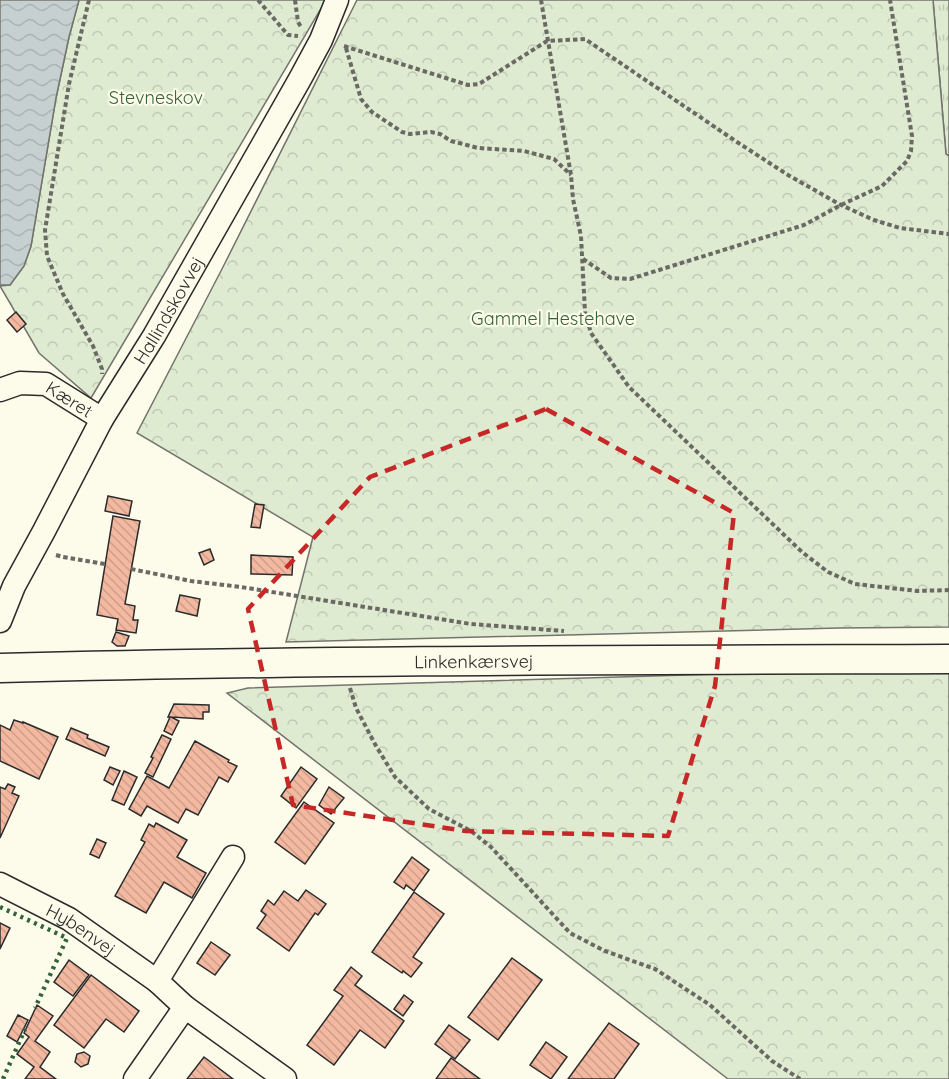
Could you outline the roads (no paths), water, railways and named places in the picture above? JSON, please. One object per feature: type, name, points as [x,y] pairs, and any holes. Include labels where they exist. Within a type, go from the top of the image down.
[{"type":"street","name":"Hallindskovvej","points":[[0,621],[14,586],[35,548],[95,414],[154,336],[321,40],[337,0]]},
{"type":"street","name":"Kæret","points":[[0,390],[20,383],[46,384],[95,414]]},
{"type":"street","name":"Linkenkærsvej","points":[[0,669],[215,663],[949,659]]},
{"type":"street","points":[[157,981],[233,857]]},
{"type":"street","name":"Hybenvej","points":[[0,884],[69,919],[157,981],[185,1007],[285,1079]]},
{"type":"street","points":[[135,1079],[185,1007]]},
{"type":"water","points":[[0,0],[79,0],[56,98],[31,246],[24,266],[10,285],[0,285]]},
{"type":"park label","name":"Stevneskov","points":[[156,97]]},
{"type":"park label","name":"Gammel Hestehave","points":[[553,318]]}]
